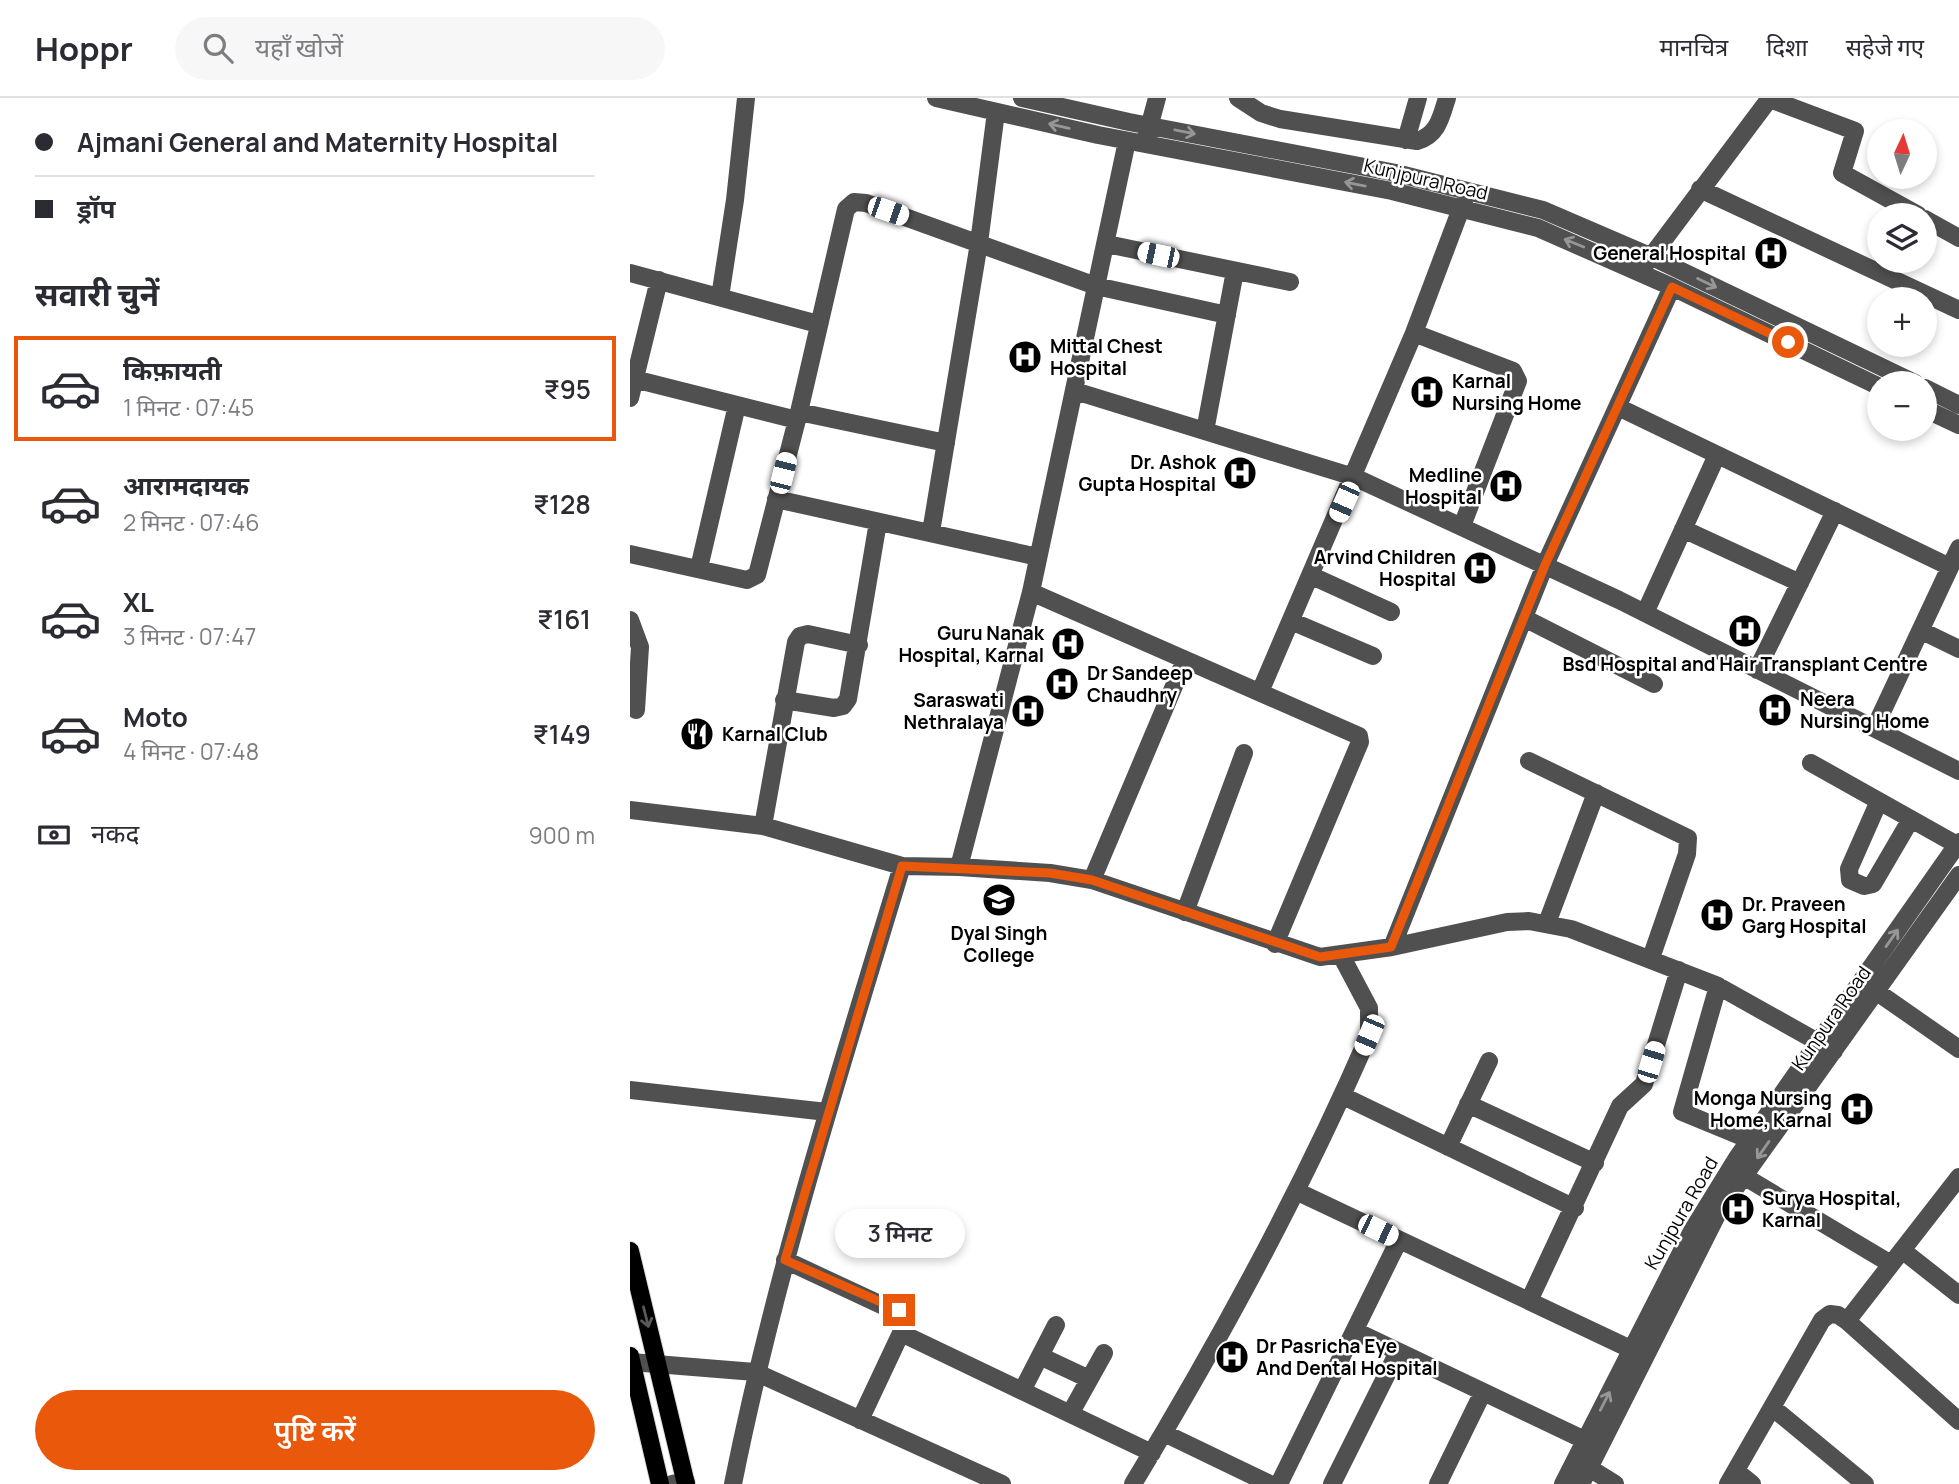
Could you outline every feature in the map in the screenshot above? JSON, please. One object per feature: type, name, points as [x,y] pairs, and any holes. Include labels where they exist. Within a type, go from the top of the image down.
[{"type":"main road","points":[[630,1251],[658,1365],[681,1483]]},
{"type":"main road","points":[[630,1356],[660,1484]]},
{"type":"street","points":[[720,297],[739,174],[746,98]]},
{"type":"street","name":"Kunjpura Road","points":[[936,98],[1098,135],[1140,136],[1396,173],[1544,210],[1650,256],[1890,371]]},
{"type":"street","name":"Kunjpura Road","points":[[1022,98],[1101,107],[1140,136],[1462,208],[1538,228],[1640,272],[1867,381]]},
{"type":"street","points":[[959,867],[1031,593],[1096,286],[1140,136],[1157,98]]},
{"type":"street","points":[[1238,98],[1261,113],[1280,119],[1406,140],[1428,138],[1436,130],[1447,98]]},
{"type":"street","points":[[1406,140],[1418,98]]},
{"type":"street","points":[[1640,272],[1699,189],[1770,98],[1855,131],[1842,173],[1896,203]]},
{"type":"street","points":[[1098,135],[1101,107]]},
{"type":"street","points":[[930,532],[979,243],[996,111]]},
{"type":"street","points":[[1699,189],[1959,310]]},
{"type":"street","points":[[1260,692],[1414,333],[1467,190]]},
{"type":"street","points":[[630,554],[754,579],[798,416],[846,209],[854,202],[866,203],[1096,286],[1227,315]]},
{"type":"street","points":[[1937,226],[1959,238]]},
{"type":"street","points":[[1107,244],[1290,282]]},
{"type":"street","points":[[1205,430],[1236,271]]},
{"type":"street","points":[[630,273],[818,324]]},
{"type":"street","points":[[630,398],[659,280]]},
{"type":"street","points":[[1391,947],[1545,565],[1672,287]]},
{"type":"street","points":[[1414,333],[1518,375],[1462,526]]},
{"type":"street","points":[[634,379],[737,405],[946,443]]},
{"type":"street","points":[[1074,391],[1354,477],[1645,613],[1959,771]]},
{"type":"street","points":[[1937,394],[1959,405]]},
{"type":"street","points":[[699,568],[737,405]]},
{"type":"street","points":[[1618,407],[1950,567]]},
{"type":"street","points":[[1937,415],[1959,425]]},
{"type":"street","points":[[1645,613],[1717,455]]},
{"type":"street","points":[[776,499],[1038,557]]},
{"type":"street","points":[[1757,670],[1835,511]]},
{"type":"street","points":[[784,700],[834,708],[843,706],[848,698],[878,522]]},
{"type":"street","points":[[1684,529],[1800,583]]},
{"type":"street","points":[[1875,727],[1959,548]]},
{"type":"street","points":[[1312,576],[1391,612]]},
{"type":"street","points":[[1031,593],[1354,732],[1360,742],[1275,944]]},
{"type":"street","points":[[1524,618],[1654,684]]},
{"type":"street","points":[[630,620],[640,647],[636,710]]},
{"type":"street","points":[[1292,621],[1373,656]]},
{"type":"street","points":[[1922,631],[1959,649]]},
{"type":"street","points":[[763,826],[796,642],[800,635],[808,634],[859,645]]},
{"type":"street","points":[[1092,880],[1185,660]]},
{"type":"street","points":[[1185,912],[1244,753]]},
{"type":"street","points":[[1529,761],[1688,838],[1687,854],[1651,958]]},
{"type":"street","points":[[1811,763],[1958,844]]},
{"type":"street","points":[[1546,923],[1596,793]]},
{"type":"street","points":[[1879,801],[1849,869],[1850,880],[1864,886],[1873,884],[1911,819]]},
{"type":"street","points":[[630,810],[763,826],[902,866],[1050,873],[1092,880],[1320,957],[1342,957],[1507,922],[1546,923],[1651,958],[1718,986],[1826,1046]]},
{"type":"street","name":"Kunjpura Road","points":[[1563,1484],[1582,1470],[1692,1231],[1737,1173],[1750,1140],[1826,1046],[1869,986],[1958,844]]},
{"type":"street","points":[[733,1484],[755,1373],[785,1260],[902,866]]},
{"type":"street","name":"Kunpura Road","points":[[1869,986],[1956,887]]},
{"type":"street","points":[[1133,1484],[1166,1434],[1296,1191],[1343,1096],[1369,1035],[1371,1021],[1368,1008],[1342,957]]},
{"type":"street","points":[[1529,1301],[1623,1100],[1644,1084],[1679,970]]},
{"type":"street","points":[[1718,986],[1682,1112],[1750,1140]]},
{"type":"street","points":[[1869,986],[1959,1049]]},
{"type":"street","name":"Kunpura Road","points":[[1737,1173],[1826,1046]]},
{"type":"street","points":[[1448,1147],[1489,1061]]},
{"type":"street","points":[[630,1090],[827,1112]]},
{"type":"street","points":[[1343,1096],[1574,1208]]},
{"type":"street","points":[[1468,1104],[1595,1163]]},
{"type":"street","points":[[1737,1173],[1897,1257],[1959,1296]]},
{"type":"street","points":[[1847,1321],[1959,1177]]},
{"type":"street","points":[[1296,1191],[1638,1353]]},
{"type":"street","points":[[1279,1484],[1399,1240]]},
{"type":"street","points":[[785,1260],[899,1310],[904,1322],[901,1334],[860,1420]]},
{"type":"street","points":[[1752,1484],[1732,1478],[1822,1320],[1830,1314],[1838,1314],[1847,1321],[1959,1421]]},
{"type":"street","points":[[1022,1391],[1056,1325]]},
{"type":"street","points":[[1355,1331],[1482,1394],[1592,1444]]},
{"type":"street","points":[[901,1334],[1152,1453]]},
{"type":"street","points":[[1332,1484],[1398,1352]]},
{"type":"street","points":[[1070,1414],[1104,1353]]},
{"type":"street","points":[[1040,1356],[1090,1379]]},
{"type":"street","points":[[631,1362],[755,1373],[1002,1484]]},
{"type":"street","points":[[1438,1484],[1482,1394]]},
{"type":"street","points":[[1773,1408],[1865,1484]]},
{"type":"street","points":[[1166,1434],[1270,1484]]},
{"type":"street","points":[[1582,1470],[1615,1484]]},
{"type":"place","name":"General Hospital","points":[[1771,253]]},
{"type":"place","name":"Mittal Chest Hospital","points":[[1025,357]]},
{"type":"place","name":"Karnal Nursing Home","points":[[1427,392]]},
{"type":"place","name":"Dr. Ashok Gupta Hospital","points":[[1240,473]]},
{"type":"place","name":"Medline Hospital","points":[[1506,486]]},
{"type":"place","name":"Arvind Children Hospital","points":[[1480,568]]},
{"type":"place","name":"Bsd Hospital and Hair Transplant Centre","points":[[1745,631]]},
{"type":"place","name":"Guru Nanak Hospital, Karnal","points":[[1068,644]]},
{"type":"place","name":"Dr Sandeep Chaudhry","points":[[1062,684]]},
{"type":"place","name":"Neera Nursing Home","points":[[1775,710]]},
{"type":"place","name":"Saraswati Nethralaya","points":[[1028,711]]},
{"type":"place","name":"Karnal Club","points":[[697,734]]},
{"type":"place","name":"Dyal Singh College","points":[[999,900]]},
{"type":"place","name":"Dr. Praveen Garg Hospital","points":[[1717,915]]},
{"type":"place","name":"Monga Nursing Home, Karnal","points":[[1857,1109]]},
{"type":"place","name":"Surya Hospital, Karnal","points":[[1738,1209]]},
{"type":"place","name":"Dr Pasricha Eye And Dental Hospital","points":[[1232,1357]]},
{"type":"route","points":[[899,1310],[785,1260],[902,866],[1050,873],[1092,880],[1301,953],[1320,957],[1342,957],[1391,947],[1545,565],[1672,287],[1788,342]]}]
